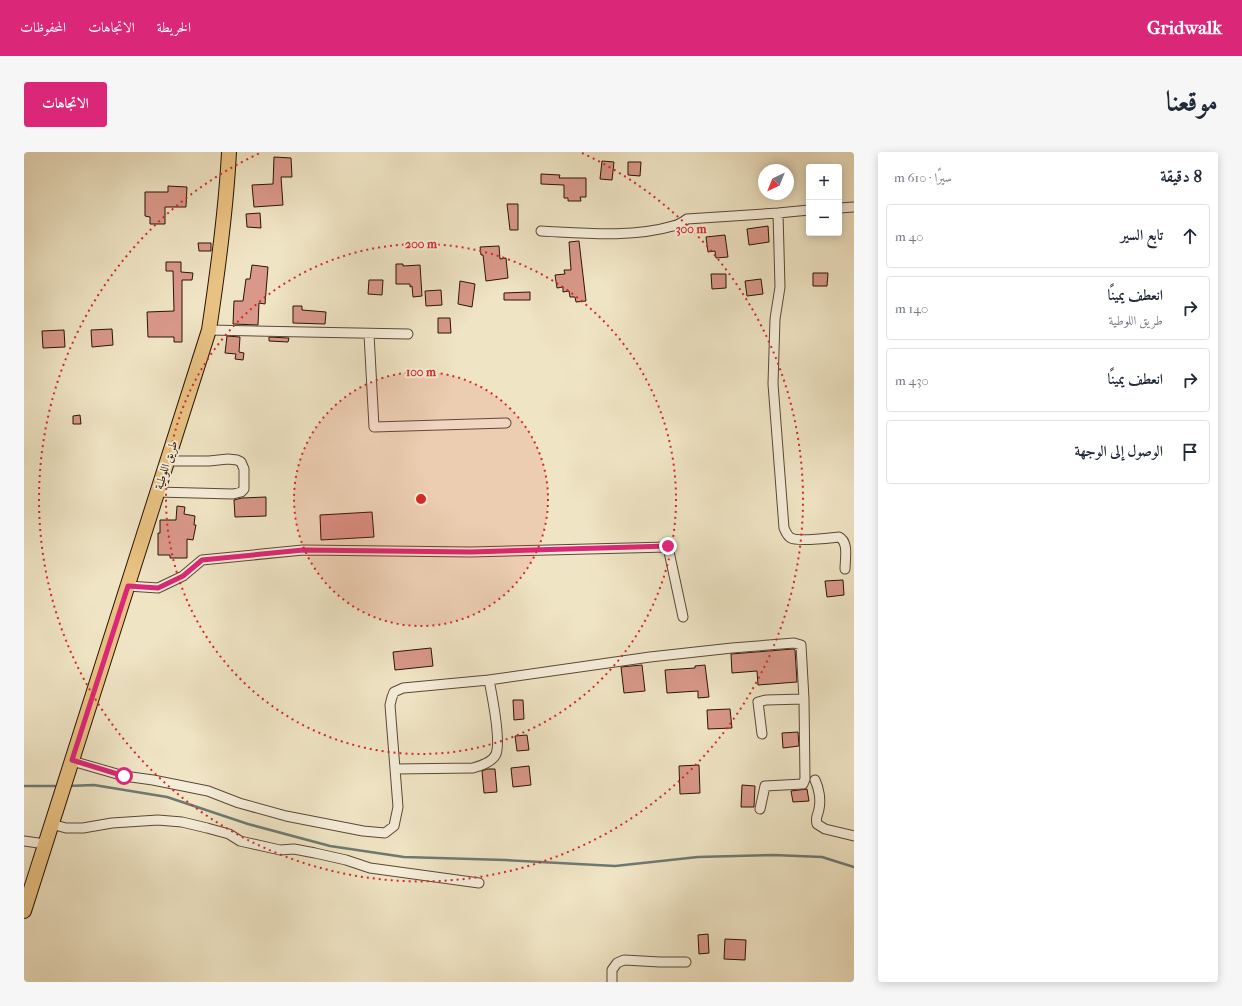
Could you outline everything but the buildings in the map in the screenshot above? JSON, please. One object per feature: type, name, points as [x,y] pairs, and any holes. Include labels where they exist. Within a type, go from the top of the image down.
[{"type":"main road","name":"طريق اللوطية","points":[[24,911],[209,330],[220,261],[229,152]]},
{"type":"street","points":[[842,208],[854,207]]},
{"type":"street","points":[[541,231],[606,234],[649,231],[674,226],[687,219],[806,210]]},
{"type":"street","points":[[778,213],[780,287],[775,319],[772,384],[784,528],[787,535],[793,539],[804,540],[839,537],[842,539],[845,542],[845,569]]},
{"type":"street","points":[[209,330],[408,334]]},
{"type":"street","points":[[369,334],[374,427],[506,423]]},
{"type":"street","points":[[157,492],[233,494],[241,492],[244,489],[244,469],[241,462],[237,460],[167,461]]},
{"type":"street","points":[[128,586],[158,588],[183,576],[202,560],[303,550],[471,552],[668,546],[683,617]]},
{"type":"street","points":[[70,766],[208,790],[239,803],[286,816],[363,831],[384,833],[394,826],[398,807],[390,705],[394,692],[403,688],[490,680],[650,657],[794,643],[801,645],[806,779],[803,784],[765,786],[760,809]]},
{"type":"street","points":[[395,770],[473,768],[493,759],[496,754],[497,741],[490,680]]},
{"type":"street","points":[[762,734],[758,702],[766,700],[804,700]]},
{"type":"street","points":[[815,780],[818,786],[819,798],[819,809],[816,818],[817,824],[825,829],[854,836]]},
{"type":"street","points":[[51,824],[66,828],[83,828],[112,823],[151,820],[182,822],[229,834],[240,841],[280,850],[294,849],[346,860],[370,868],[479,883]]},
{"type":"street","points":[[24,841],[45,844]]},
{"type":"street","points":[[612,982],[612,970],[617,963],[624,960],[686,962]]},
{"type":"waterway","points":[[68,786],[94,785],[167,797],[248,824],[330,846],[404,857],[505,860],[615,866],[698,857],[773,855],[822,857],[854,867]]},
{"type":"waterway","points":[[24,786],[59,786]]},
{"type":"route","points":[[124,776],[72,760],[128,586],[158,588],[183,576],[202,560],[303,550],[471,552],[668,546]]}]
